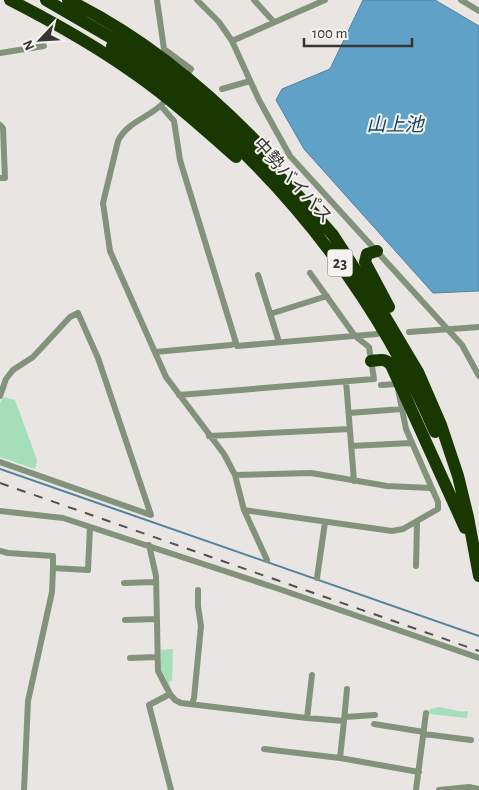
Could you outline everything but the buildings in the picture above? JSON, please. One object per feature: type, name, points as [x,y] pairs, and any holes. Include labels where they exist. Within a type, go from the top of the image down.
[{"type":"highway","points":[[10,0],[105,53],[136,74],[180,108],[293,206]]},
{"type":"highway","name":"中勢バイパス","points":[[35,0],[139,54],[197,98],[295,192],[333,236],[368,288],[418,372],[436,413],[458,476],[468,517],[478,574]]},
{"type":"highway","name":"中勢バイパス","points":[[46,0],[93,29],[171,88],[225,135],[293,206],[340,263],[407,372],[434,430],[453,478],[478,574]]},
{"type":"highway","points":[[68,0],[145,45],[195,84],[230,114],[271,157],[295,192]]},
{"type":"highway","points":[[377,251],[367,254],[365,262],[410,342],[420,364],[436,413]]},
{"type":"highway","points":[[371,361],[387,360],[391,365],[468,534]]},
{"type":"street","points":[[157,0],[164,49],[191,69],[188,72]]},
{"type":"street","points":[[198,0],[219,22],[232,41],[259,100],[290,156],[462,345],[478,373]]},
{"type":"street","points":[[254,0],[274,22]]},
{"type":"street","points":[[461,0],[469,2],[479,10]]},
{"type":"street","points":[[232,41],[320,1]]},
{"type":"street","points":[[0,53],[44,46]]},
{"type":"street","points":[[222,89],[250,81]]},
{"type":"street","points":[[166,100],[161,106],[140,118],[120,135],[111,163],[103,203],[110,251],[166,377],[224,454],[235,476],[244,510],[267,560]]},
{"type":"street","points":[[161,106],[174,121],[180,160],[237,346],[377,334]]},
{"type":"street","points":[[0,125],[3,128],[5,178],[0,178]]},
{"type":"street","points":[[179,395],[374,379],[369,348],[355,336],[310,273]]},
{"type":"street","points":[[258,275],[279,342]]},
{"type":"street","points":[[270,314],[327,296]]},
{"type":"street","points":[[0,396],[6,379],[12,370],[33,358],[70,317],[78,313],[98,358],[151,515],[0,462]]},
{"type":"street","points":[[409,332],[479,327]]},
{"type":"street","points":[[155,352],[236,343]]},
{"type":"street","points":[[346,381],[354,481]]},
{"type":"street","points":[[244,510],[392,531],[403,529],[438,509],[438,502],[406,429],[397,384],[381,384]]},
{"type":"street","points":[[349,413],[402,409]]},
{"type":"street","points":[[209,436],[350,429]]},
{"type":"street","points":[[351,446],[411,443]]},
{"type":"street","points":[[235,476],[312,473],[387,486],[431,488]]},
{"type":"street","points":[[0,511],[63,518],[149,545],[479,658]]},
{"type":"street","points":[[317,578],[325,522]]},
{"type":"street","points":[[416,566],[417,522]]},
{"type":"street","points":[[53,568],[88,570],[90,527]]},
{"type":"street","points":[[149,545],[156,576],[158,671],[175,700],[181,703],[308,718],[344,719],[376,715]]},
{"type":"street","points":[[0,551],[8,554],[53,556],[52,592],[28,695],[24,790]]},
{"type":"street","points":[[124,583],[155,582]]},
{"type":"street","points":[[192,704],[201,626],[198,590]]},
{"type":"street","points":[[125,620],[156,619]]},
{"type":"street","points":[[130,658],[158,657]]},
{"type":"street","points":[[308,718],[312,675]]},
{"type":"street","points":[[340,758],[347,689]]},
{"type":"street","points":[[170,694],[149,705],[170,790]]},
{"type":"street","points":[[416,790],[426,713]]},
{"type":"street","points":[[374,724],[471,740]]},
{"type":"street","points":[[264,749],[340,758],[419,772]]},
{"type":"street","points":[[439,790],[469,787],[479,789]]},
{"type":"green space","points":[[3,397],[15,400],[37,460],[35,469],[0,457],[0,404]]},
{"type":"green space","points":[[173,649],[172,681],[169,681],[170,686],[161,670],[161,650]]},
{"type":"green space","points":[[439,707],[468,711],[467,718],[429,714],[430,709]]},
{"type":"water","name":"山上池","points":[[363,0],[435,0],[479,26],[479,291],[433,293],[304,149],[276,100],[282,89],[330,69]]},
{"type":"waterway","points":[[0,469],[479,636]]},
{"type":"railway","points":[[0,483],[479,651]]}]
